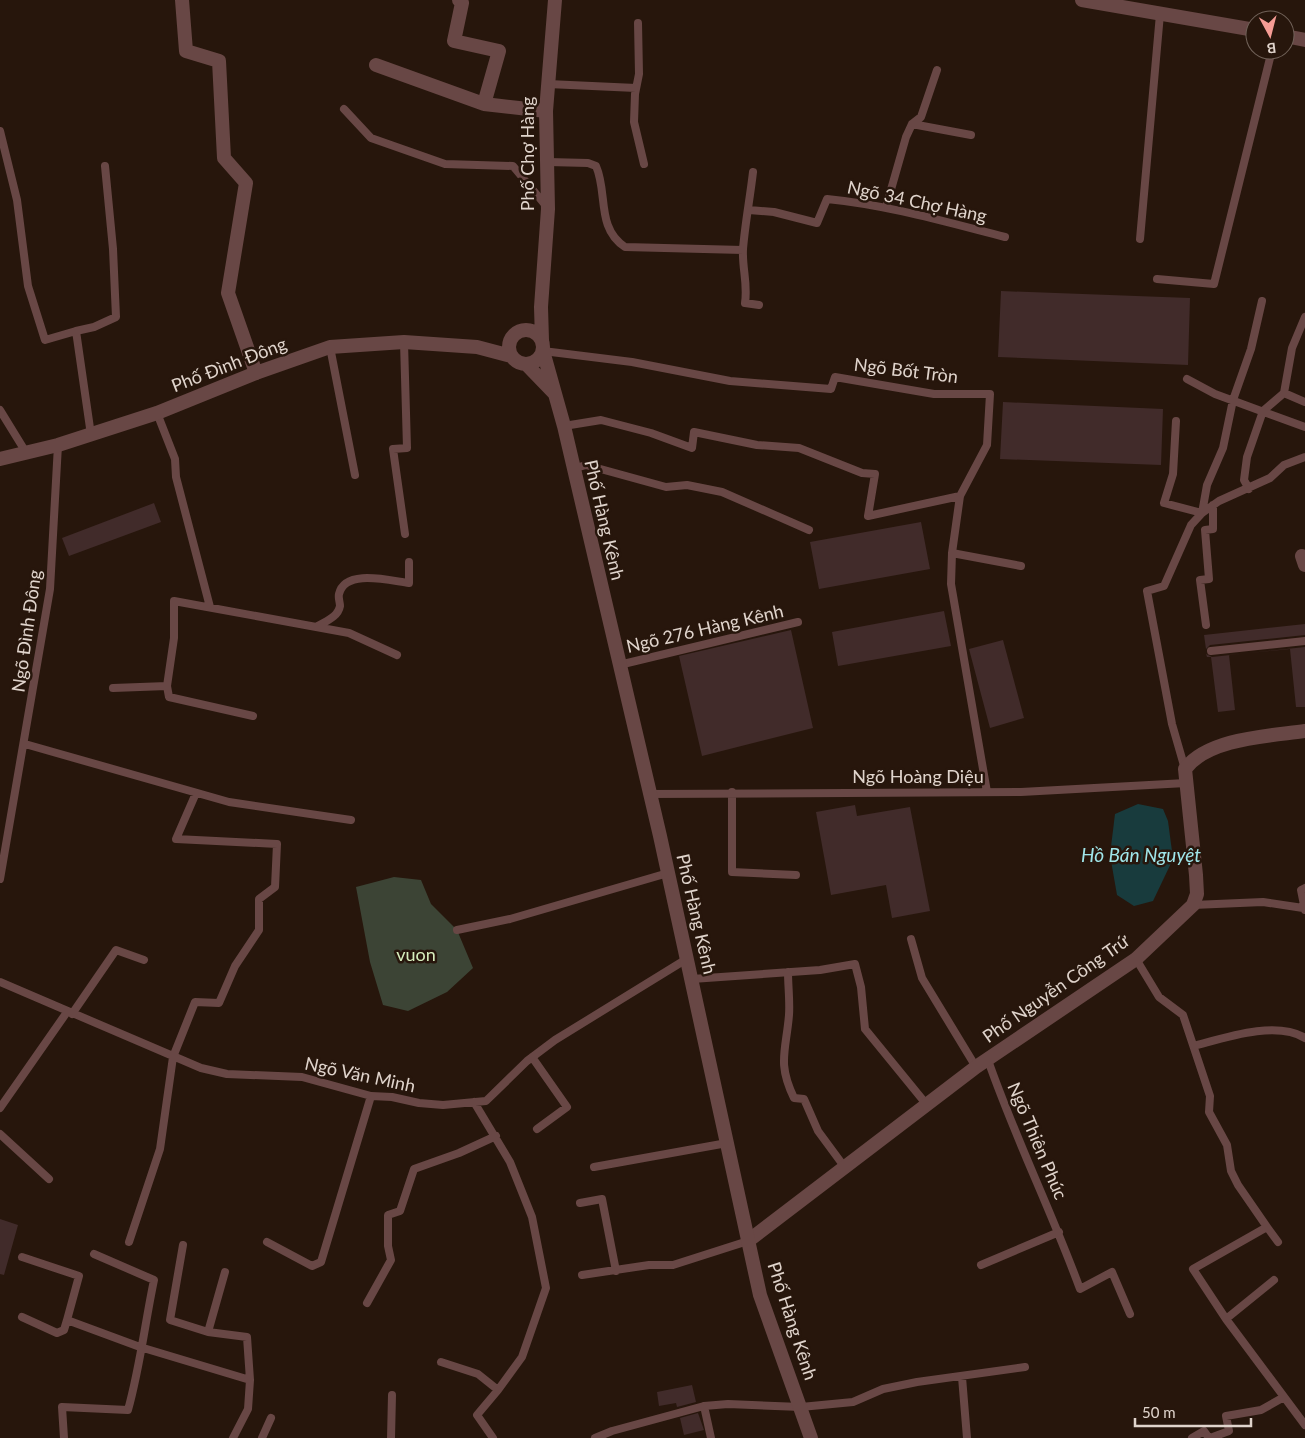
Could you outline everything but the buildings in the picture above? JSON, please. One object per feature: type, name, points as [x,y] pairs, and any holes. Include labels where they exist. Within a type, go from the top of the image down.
[{"type":"street","points":[[182,0],[186,51],[219,61],[224,158],[246,183],[228,293],[256,373]]},
{"type":"street","points":[[459,0],[462,3],[454,41],[499,50],[484,104]]},
{"type":"street","name":"Phố Chợ Hàng","points":[[543,346],[542,307],[548,208],[546,111],[555,0]]},
{"type":"street","points":[[1082,0],[1245,28]]},
{"type":"street","points":[[376,65],[484,104],[546,111]]},
{"type":"street","name":"Phố Chợ Hàng","points":[[529,330],[542,307]]},
{"type":"street","points":[[529,330],[535,332],[543,346],[536,361],[526,364],[520,363],[511,356],[509,350],[510,339],[518,331],[529,330]]},
{"type":"street","name":"Phố Đình Đông","points":[[477,347],[510,339]]},
{"type":"street","name":"Phố Đình Đông","points":[[0,459],[58,445],[157,413],[256,373],[330,347],[404,342],[477,347],[511,356]]},
{"type":"street","name":"Phố Hàng Kênh","points":[[543,346],[564,426],[572,469],[668,873],[685,960],[692,979],[760,1295],[802,1407],[811,1438]]},
{"type":"street","name":"Phố Hàng Kênh","points":[[526,364],[556,395]]},
{"type":"street","points":[[1193,905],[1197,894],[1196,874],[1185,769],[1190,762],[1202,755],[1236,741],[1305,731]]},
{"type":"street","name":"Phố Nguyễn Công Trứ","points":[[748,1241],[982,1064],[1136,959],[1193,905]]},
{"type":"lane","points":[[1140,239],[1160,14]]},
{"type":"lane","points":[[638,23],[639,74],[636,88],[634,122],[644,164]]},
{"type":"lane","points":[[1157,279],[1214,284],[1270,60]]},
{"type":"lane","points":[[886,207],[906,137],[912,124],[921,117],[938,70]]},
{"type":"lane","points":[[548,84],[636,88]]},
{"type":"lane","points":[[344,109],[371,138],[444,164],[513,166],[548,208]]},
{"type":"lane","points":[[912,124],[970,135]]},
{"type":"lane","points":[[0,131],[17,200],[28,286],[45,340],[94,327],[116,317],[113,250],[105,166]]},
{"type":"lane","points":[[548,162],[588,163],[596,166],[599,174],[603,208],[612,234],[617,242],[625,247],[743,250]]},
{"type":"lane","points":[[753,172],[743,250],[744,271],[748,285],[745,303],[759,305]]},
{"type":"lane","name":"Ngõ 34 Chợ Hàng","points":[[749,210],[774,212],[817,223],[827,199],[886,207],[1005,237]]},
{"type":"lane","points":[[1202,513],[1207,485],[1223,448],[1233,400],[1251,349],[1262,301]]},
{"type":"lane","points":[[1249,489],[1244,480],[1247,457],[1263,411],[1284,393],[1292,348],[1305,318]]},
{"type":"lane","points":[[76,331],[91,435]]},
{"type":"lane","points":[[404,342],[407,448],[392,449],[405,534]]},
{"type":"lane","name":"Ngõ Bốt Tròn","points":[[543,346],[730,381],[831,389],[835,377],[934,394],[990,394],[987,446],[960,496],[952,553],[951,584],[987,792]]},
{"type":"lane","points":[[330,347],[355,475]]},
{"type":"lane","points":[[1188,379],[1214,394],[1305,427]]},
{"type":"lane","points":[[1284,393],[1305,402]]},
{"type":"lane","points":[[0,410],[27,454]]},
{"type":"lane","points":[[157,413],[175,459],[176,477],[210,607]]},
{"type":"lane","points":[[564,426],[600,420],[651,433],[692,448],[694,432],[757,445],[798,448],[862,473],[875,474],[868,516],[960,496]]},
{"type":"lane","points":[[1176,421],[1173,474],[1164,503],[1202,513]]},
{"type":"lane","name":"Ngõ Đình Đông","points":[[0,879],[25,744],[50,589],[58,445]]},
{"type":"lane","points":[[1185,769],[1172,724],[1147,591],[1164,586],[1191,525],[1202,513],[1213,505],[1270,478],[1284,465],[1305,457]]},
{"type":"lane","points":[[572,469],[586,465],[666,487],[687,485],[722,492],[808,530]]},
{"type":"lane","points":[[1206,625],[1200,580],[1209,579],[1206,530],[1213,529],[1213,505]]},
{"type":"lane","points":[[952,553],[1022,566]]},
{"type":"lane","points":[[318,626],[336,615],[340,606],[339,594],[344,585],[353,579],[409,583],[409,562]]},
{"type":"lane","points":[[253,716],[170,697],[167,686],[174,638],[174,600],[349,633],[397,655]]},
{"type":"lane","name":"Ngõ 276 Hàng Kênh","points":[[619,665],[798,622]]},
{"type":"lane","points":[[1211,651],[1305,641]]},
{"type":"lane","points":[[113,688],[167,686]]},
{"type":"lane","points":[[25,744],[229,802],[351,820]]},
{"type":"lane","name":"Ngõ Hoàng Diệu","points":[[649,794],[732,792],[987,792],[1186,784]]},
{"type":"lane","points":[[732,792],[732,872],[796,875]]},
{"type":"lane","points":[[129,1242],[160,1149],[173,1057],[196,1002],[219,1003],[235,966],[259,930],[259,899],[275,887],[277,844],[176,839],[196,793]]},
{"type":"lane","points":[[457,930],[510,919],[668,873]]},
{"type":"lane","points":[[1193,905],[1263,902],[1304,909],[1301,890],[1305,888]]},
{"type":"lane","name":"Ngõ Thiên Phúc","points":[[911,938],[922,978],[1000,1093],[1059,1232],[1080,1289],[1112,1272],[1130,1314]]},
{"type":"lane","points":[[0,1108],[116,950],[144,960]]},
{"type":"lane","points":[[1136,959],[1159,996],[1183,1015],[1210,1096],[1209,1112],[1227,1146],[1231,1171],[1238,1185],[1278,1242]]},
{"type":"lane","name":"Ngõ Văn Minh","points":[[0,982],[201,1068],[227,1074],[302,1077],[370,1096],[392,1097],[443,1105],[486,1101],[532,1057],[555,1040],[685,960]]},
{"type":"lane","points":[[692,979],[788,972],[855,964],[861,987],[865,1029],[927,1105]]},
{"type":"lane","points":[[788,972],[789,1015],[784,1046],[784,1078],[794,1098],[804,1099],[812,1112],[818,1131],[846,1168]]},
{"type":"lane","points":[[1194,1046],[1252,1032],[1278,1031],[1300,1035],[1305,1038]]},
{"type":"lane","points":[[532,1057],[567,1107],[537,1129]]},
{"type":"lane","points":[[266,1242],[312,1266],[321,1262],[370,1096]]},
{"type":"lane","points":[[474,1102],[510,1162],[532,1217],[546,1288],[522,1357],[498,1390],[476,1415],[493,1438]]},
{"type":"lane","points":[[0,1134],[49,1179]]},
{"type":"lane","points":[[367,1303],[391,1260],[388,1246],[388,1215],[400,1211],[414,1168],[459,1153],[496,1136]]},
{"type":"lane","points":[[594,1167],[728,1143]]},
{"type":"lane","points":[[580,1203],[602,1199],[616,1271]]},
{"type":"lane","points":[[1267,1226],[1193,1269],[1226,1318],[1305,1425]]},
{"type":"lane","points":[[981,1265],[1059,1232]]},
{"type":"lane","points":[[582,1275],[649,1265],[673,1265],[748,1241]]},
{"type":"lane","points":[[183,1246],[170,1320],[208,1332],[247,1337],[250,1380],[248,1409],[233,1438]]},
{"type":"lane","points":[[64,1438],[62,1407],[128,1410],[136,1382],[140,1347],[154,1280],[94,1254]]},
{"type":"lane","points":[[22,1257],[79,1276],[64,1330],[57,1333],[22,1317]]},
{"type":"lane","points":[[208,1332],[226,1272]]},
{"type":"lane","points":[[1226,1318],[1274,1280]]},
{"type":"lane","points":[[67,1320],[140,1347],[250,1380]]},
{"type":"lane","points":[[441,1362],[478,1374],[498,1390]]},
{"type":"lane","points":[[595,1438],[612,1431],[704,1406],[728,1404],[802,1407],[853,1402],[883,1389],[916,1382],[1025,1367]]},
{"type":"lane","points":[[962,1377],[967,1438]]},
{"type":"lane","points":[[391,1438],[392,1395]]},
{"type":"lane","points":[[1192,1438],[1204,1431],[1210,1438],[1229,1431],[1226,1416],[1261,1410],[1284,1397]]},
{"type":"lane","points":[[704,1406],[711,1438]]},
{"type":"lane","points":[[262,1438],[271,1418]]},
{"type":"green space","name":"vuon","points":[[394,877],[421,880],[431,904],[457,930],[473,968],[447,992],[408,1011],[383,1005],[370,962],[356,887]]},
{"type":"water","name":"Hồ Bán Nguyệt","points":[[1138,804],[1163,809],[1168,821],[1173,859],[1153,901],[1134,906],[1117,895],[1110,855],[1115,814]]}]
